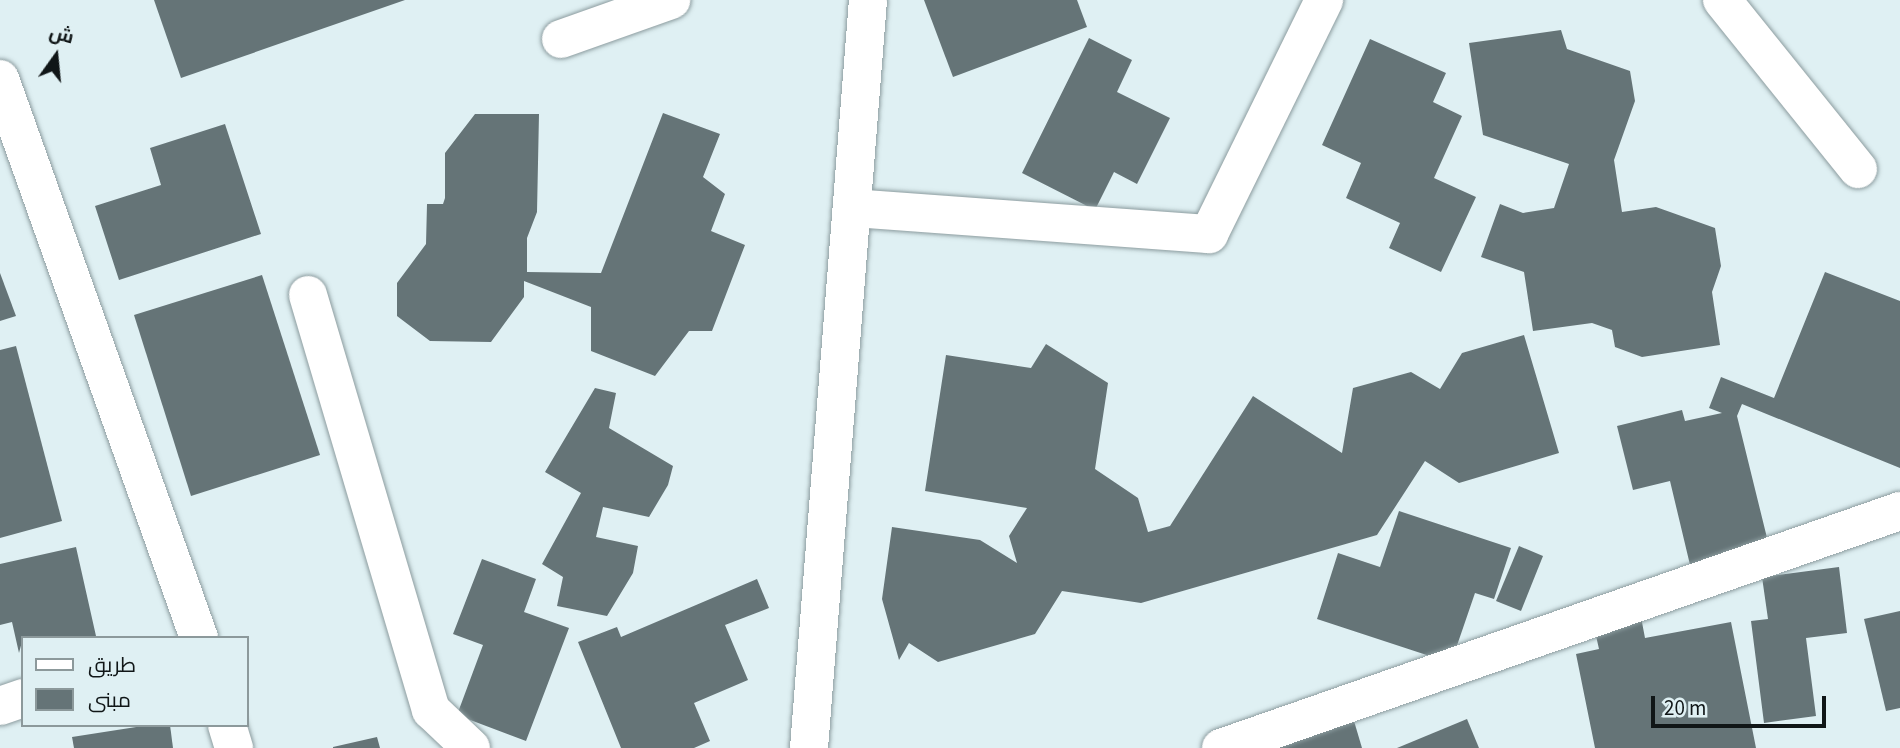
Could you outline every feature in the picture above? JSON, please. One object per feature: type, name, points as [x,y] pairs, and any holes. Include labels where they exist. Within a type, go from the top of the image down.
[{"type":"street","points":[[561,39],[671,0]]},
{"type":"street","points":[[809,748],[868,0]]},
{"type":"street","points":[[853,208],[1209,234],[1324,0]]},
{"type":"street","points":[[1722,0],[1858,169]]},
{"type":"street","points":[[0,79],[198,636]]},
{"type":"street","points":[[309,295],[430,710],[471,748]]},
{"type":"street","points":[[1221,748],[1900,511]]},
{"type":"street","points":[[0,706],[21,699]]},
{"type":"street","points":[[228,727],[234,748]]},
{"type":"building","points":[[154,0],[405,0],[181,78]]},
{"type":"building","points":[[924,0],[1077,0],[1087,27],[953,77]]},
{"type":"building","points":[[1561,30],[1567,49],[1630,71],[1635,101],[1614,160],[1622,212],[1656,207],[1715,228],[1721,266],[1712,292],[1720,345],[1642,357],[1615,347],[1612,330],[1592,323],[1533,331],[1524,272],[1481,257],[1500,204],[1523,213],[1554,208],[1569,164],[1483,135],[1469,43]]},
{"type":"building","points":[[1089,38],[1132,60],[1117,92],[1170,118],[1137,184],[1114,172],[1095,210],[1022,173]]},
{"type":"building","points":[[1370,39],[1446,73],[1433,102],[1462,116],[1434,178],[1476,197],[1441,272],[1389,248],[1400,223],[1346,198],[1361,163],[1322,145]]},
{"type":"building","points":[[663,113],[720,134],[703,177],[725,194],[711,231],[745,245],[712,331],[689,331],[655,376],[591,351],[591,307],[524,281],[524,297],[491,342],[430,341],[397,316],[397,283],[426,244],[427,204],[443,204],[445,198],[445,153],[475,114],[539,114],[537,212],[527,238],[527,272],[601,273]]},
{"type":"building","points":[[225,124],[261,234],[119,280],[95,206],[161,185],[150,148]]},
{"type":"building","points":[[1825,272],[1900,301],[1900,468],[1742,404],[1737,416],[1770,550],[1691,569],[1670,481],[1633,490],[1617,426],[1682,410],[1685,421],[1722,413],[1709,408],[1721,377],[1774,398]]},
{"type":"building","points":[[0,273],[16,316],[0,321]]},
{"type":"building","points":[[262,275],[320,455],[191,496],[134,315]]},
{"type":"building","points":[[1524,335],[1559,453],[1459,483],[1425,461],[1377,535],[1141,603],[1062,591],[1035,634],[938,662],[909,643],[899,660],[882,599],[892,527],[980,540],[1017,563],[1009,536],[1027,508],[925,491],[946,355],[1031,368],[1046,344],[1108,383],[1095,469],[1138,498],[1148,532],[1170,526],[1253,396],[1342,453],[1353,388],[1411,372],[1440,389],[1462,353]]},
{"type":"building","points":[[16,346],[62,521],[0,538],[0,350]]},
{"type":"building","points":[[595,388],[616,393],[609,428],[673,466],[668,485],[649,517],[603,507],[596,537],[638,546],[633,573],[607,616],[557,606],[563,577],[542,564],[581,493],[545,472]]},
{"type":"building","points":[[1399,511],[1511,548],[1494,599],[1475,593],[1451,663],[1317,619],[1338,553],[1380,567]]},
{"type":"building","points":[[1519,546],[1543,556],[1521,611],[1496,601]]},
{"type":"building","points":[[76,547],[96,636],[21,636],[19,653],[12,622],[0,625],[0,564]]},
{"type":"building","points":[[482,559],[536,579],[524,612],[569,628],[526,741],[457,715],[483,645],[453,634]]},
{"type":"building","points":[[1839,567],[1847,633],[1806,638],[1816,716],[1764,723],[1751,621],[1768,619],[1762,577]]},
{"type":"building","points":[[757,579],[769,608],[725,625],[748,680],[694,703],[710,741],[694,748],[621,748],[578,642],[617,627],[621,637]]},
{"type":"building","points":[[1900,611],[1900,708],[1886,711],[1864,619]]},
{"type":"building","points":[[1641,617],[1645,638],[1731,622],[1756,748],[1595,748],[1576,654],[1599,649],[1594,627]]},
{"type":"building","points":[[1467,719],[1479,748],[1397,748]]},
{"type":"building","points":[[1354,721],[1362,748],[1269,748]]},
{"type":"building","points":[[136,727],[170,727],[173,748],[74,748],[72,737]]},
{"type":"building","points":[[377,737],[380,748],[333,748],[333,747]]}]
